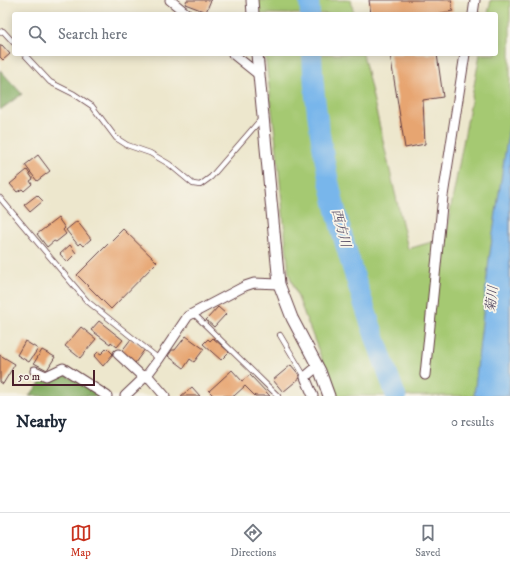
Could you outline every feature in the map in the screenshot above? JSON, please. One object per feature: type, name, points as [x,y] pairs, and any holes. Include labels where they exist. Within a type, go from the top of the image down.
[{"type":"street","points":[[170,0],[185,12]]},
{"type":"street","points":[[252,0],[253,12]]},
{"type":"street","points":[[472,12],[475,0]]},
{"type":"street","points":[[236,56],[258,74]]},
{"type":"street","points":[[257,56],[279,284],[292,318],[318,366],[329,396]]},
{"type":"street","points":[[425,375],[443,196],[465,56]]},
{"type":"street","points":[[125,396],[146,376],[188,316],[245,286],[254,283],[279,284]]},
{"type":"street","points":[[118,354],[146,376],[165,396]]},
{"type":"street","points":[[313,396],[305,377],[318,366]]},
{"type":"street","points":[[36,371],[46,376],[63,368],[107,396]]},
{"type":"lane","points":[[0,32],[3,31],[12,42]]},
{"type":"lane","points":[[26,56],[50,82],[74,94],[92,106],[116,138],[127,145],[150,153],[169,164],[193,184],[200,185],[211,178],[262,117]]},
{"type":"lane","points":[[0,198],[87,301],[159,359]]},
{"type":"lane","points":[[193,313],[278,396]]},
{"type":"lane","points":[[280,335],[305,377]]},
{"type":"green space","points":[[258,0],[351,0],[354,12],[260,12]]},
{"type":"green space","points":[[491,0],[510,0],[510,396],[336,396],[289,274],[277,151],[265,56],[363,56],[408,249],[445,238],[480,56],[498,56],[498,12],[488,12]]},
{"type":"green space","points":[[0,70],[22,94],[0,110]]},
{"type":"green space","points":[[63,374],[106,396],[72,396],[68,393],[65,396],[29,396],[42,381]]},
{"type":"water","name":"菊川","points":[[510,120],[509,396],[474,396],[489,259]]},
{"type":"building","points":[[187,0],[211,0],[206,12],[185,4]]},
{"type":"building","points":[[369,0],[451,0],[453,11],[447,12],[371,12]]},
{"type":"building","points":[[2,45],[10,54],[3,60],[0,57],[0,46]]},
{"type":"building","points":[[390,56],[437,56],[443,97],[423,100],[425,144],[405,148]]},
{"type":"building","points":[[38,155],[50,171],[37,181],[25,165]]},
{"type":"building","points":[[27,170],[33,179],[30,181],[32,184],[24,191],[22,189],[17,192],[10,184]]},
{"type":"building","points":[[37,195],[43,201],[30,212],[24,205]]},
{"type":"building","points":[[58,218],[65,228],[63,230],[66,234],[47,247],[37,234]]},
{"type":"building","points":[[77,221],[91,239],[83,246],[80,243],[78,245],[66,230]]},
{"type":"building","points":[[123,229],[157,262],[111,309],[77,275]]},
{"type":"building","points":[[70,245],[76,253],[67,262],[60,254]]},
{"type":"building","points":[[218,307],[226,314],[214,327],[206,320]]},
{"type":"building","points":[[99,321],[123,340],[117,347],[111,342],[110,344],[91,330]]},
{"type":"building","points":[[81,327],[96,339],[80,358],[65,346]]},
{"type":"building","points":[[186,336],[204,349],[194,362],[190,359],[184,368],[168,356]]},
{"type":"building","points":[[213,338],[229,352],[221,360],[203,344],[208,339],[210,341]]},
{"type":"building","points":[[131,339],[145,349],[135,363],[121,352]]},
{"type":"building","points":[[25,341],[38,349],[29,362],[17,355]]},
{"type":"building","points":[[107,348],[113,354],[103,366],[94,356],[98,352],[101,354]]},
{"type":"building","points":[[42,350],[55,357],[47,370],[34,363]]},
{"type":"building","points":[[0,355],[15,364],[3,384],[0,382]]},
{"type":"building","points":[[291,365],[301,377],[283,392],[273,380]]},
{"type":"building","points":[[232,370],[242,381],[250,375],[270,396],[255,396],[245,386],[234,396],[214,396],[209,391]]},
{"type":"building","points":[[192,387],[200,396],[181,396]]},
{"type":"waterway","name":"西方川","points":[[309,0],[310,12]]},
{"type":"waterway","name":"西方川","points":[[312,56],[315,98],[321,141],[340,228],[353,271],[396,396]]}]
